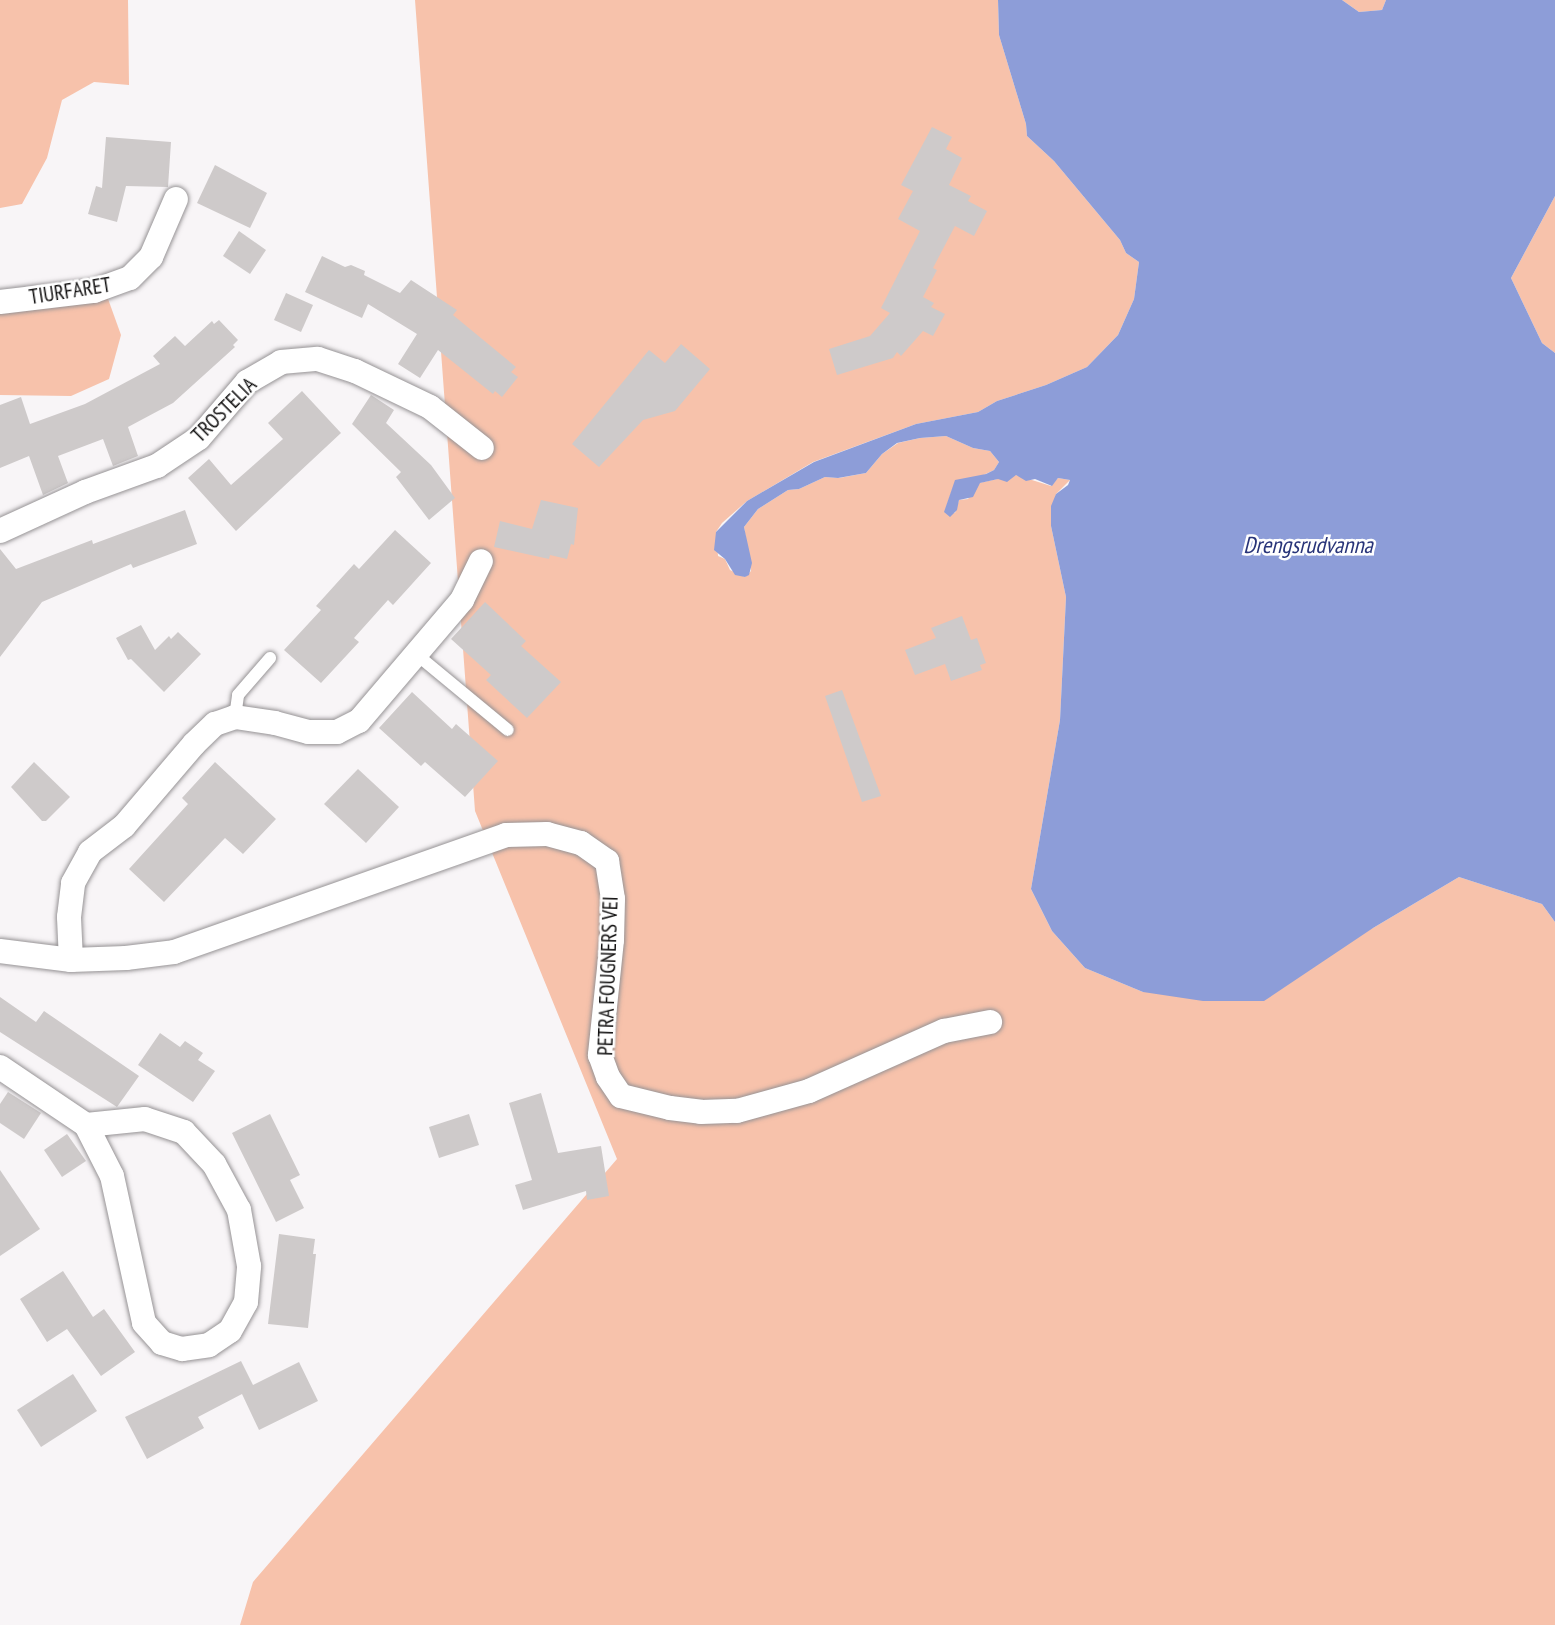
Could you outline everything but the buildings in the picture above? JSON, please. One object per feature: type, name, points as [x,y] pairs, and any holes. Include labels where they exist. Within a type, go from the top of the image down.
[{"type":"street","name":"TIURFARET","points":[[0,302],[94,291],[131,278],[151,257],[176,199]]},
{"type":"street","name":"TROSTELIA","points":[[0,531],[85,492],[157,466],[199,438],[247,382],[281,362],[318,359],[355,370],[430,407],[482,447]]},
{"type":"street","points":[[71,960],[69,916],[73,883],[90,852],[124,826],[194,744],[215,724],[235,717],[309,732],[337,732],[359,721],[461,600],[481,561]]},
{"type":"street","name":"PETRA FOUGNERS VEI","points":[[0,951],[71,960],[126,958],[174,952],[506,835],[547,834],[581,843],[607,861],[613,899],[612,940],[600,1055],[608,1077],[621,1096],[680,1110],[737,1111],[808,1091],[944,1031],[990,1022]]},
{"type":"street","points":[[0,1066],[86,1125],[112,1176],[144,1323],[162,1343],[181,1349],[209,1345],[230,1331],[246,1302],[248,1266],[239,1210],[214,1164],[184,1132],[145,1119],[86,1125]]},
{"type":"lane","points":[[416,654],[508,730]]},
{"type":"lane","points":[[235,717],[238,695],[270,658]]},
{"type":"shaded area","points":[[0,0],[128,0],[129,85],[94,82],[62,100],[47,158],[22,204],[0,208]]},
{"type":"shaded area","points":[[415,0],[998,0],[999,35],[1026,124],[1027,136],[1054,161],[1120,240],[1126,253],[1139,262],[1134,299],[1118,335],[1087,367],[1046,385],[997,401],[978,412],[916,424],[813,462],[747,501],[722,523],[716,532],[718,556],[725,559],[730,570],[745,577],[751,571],[744,527],[758,509],[788,490],[799,489],[825,477],[839,478],[866,473],[882,454],[898,443],[920,438],[946,436],[973,448],[990,451],[999,462],[994,470],[952,490],[946,508],[955,513],[959,500],[968,499],[979,483],[1016,475],[1051,486],[1058,478],[1070,480],[1056,494],[1051,526],[1066,597],[1060,720],[1031,889],[1052,931],[1085,968],[1143,992],[1373,928],[1459,877],[1542,904],[1555,922],[1555,1625],[240,1625],[253,1582],[617,1159],[475,811]]},
{"type":"shaded area","points":[[1342,0],[1386,0],[1382,10],[1359,12]]},
{"type":"shaded area","points":[[1555,196],[1555,353],[1542,343],[1511,278]]},
{"type":"shaded area","points":[[107,296],[121,335],[109,379],[71,396],[0,395],[0,310]]},
{"type":"water","name":"Drengsrudvanna","points":[[998,0],[1342,0],[1359,12],[1382,10],[1386,0],[1555,0],[1555,196],[1511,278],[1542,343],[1555,353],[1555,922],[1542,904],[1459,877],[1373,928],[1264,1001],[1203,1001],[1143,992],[1085,968],[1052,931],[1031,889],[1060,720],[1066,597],[1051,526],[1051,506],[1056,494],[1068,485],[1070,480],[1058,478],[1052,486],[1035,479],[1026,481],[1016,475],[1007,482],[998,479],[980,483],[973,497],[959,500],[957,510],[950,517],[944,512],[955,480],[986,474],[994,470],[999,462],[990,451],[973,448],[946,436],[920,438],[897,443],[882,454],[866,473],[838,478],[825,477],[799,489],[788,490],[758,509],[744,527],[752,563],[749,575],[735,575],[725,559],[714,550],[716,532],[747,501],[814,462],[916,424],[978,412],[997,401],[1046,385],[1087,367],[1118,335],[1134,299],[1139,262],[1126,253],[1120,240],[1054,161],[1027,136],[1026,124],[999,35]]}]
